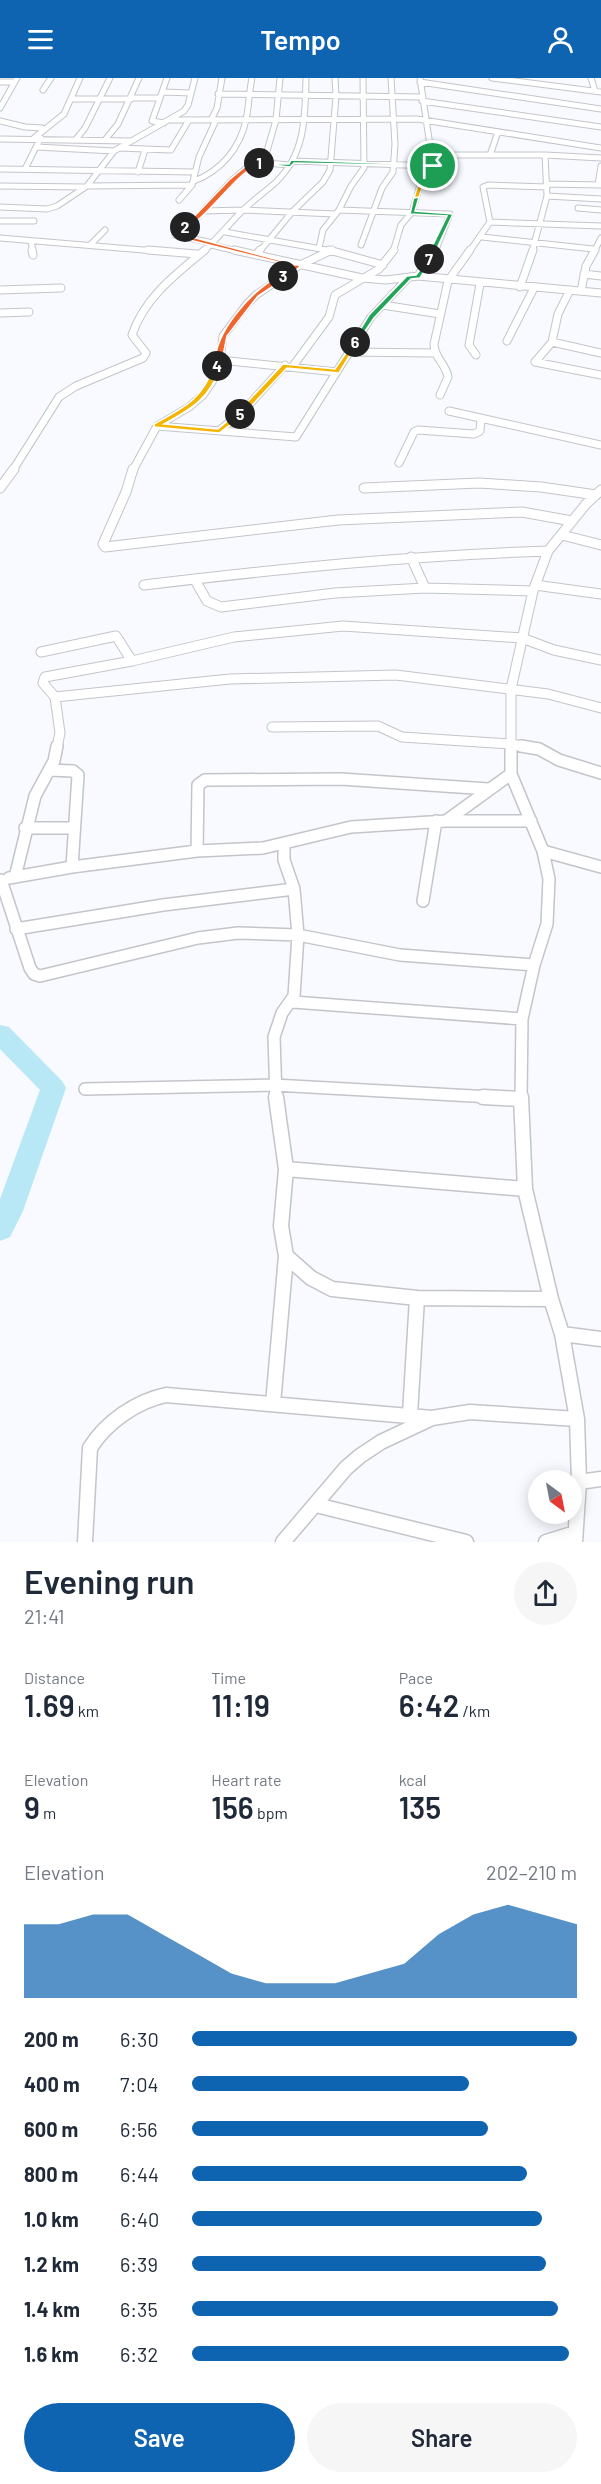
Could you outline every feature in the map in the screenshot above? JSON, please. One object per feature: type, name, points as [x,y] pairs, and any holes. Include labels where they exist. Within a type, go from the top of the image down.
[{"type":"street","points":[[43,90],[51,78]]},
{"type":"street","points":[[0,121],[25,127],[42,128],[60,119],[80,78]]},
{"type":"street","points":[[76,139],[85,128],[110,78]]},
{"type":"street","points":[[105,140],[118,124],[139,78]]},
{"type":"street","points":[[164,123],[152,121],[167,78]]},
{"type":"street","points":[[0,207],[53,208],[86,186],[116,149],[171,120],[187,108],[195,78]]},
{"type":"street","points":[[193,183],[217,108],[222,78]]},
{"type":"street","points":[[178,200],[193,183],[217,171],[242,134],[252,78]]},
{"type":"street","points":[[280,78],[276,120],[267,151],[231,181],[204,211],[175,235],[298,266],[362,278],[386,280],[418,276],[480,284],[601,293]]},
{"type":"street","points":[[0,488],[29,448],[59,397],[76,386],[143,358],[146,353],[132,335],[133,324],[165,284],[225,232],[243,210],[269,190],[292,163],[305,120],[306,78]]},
{"type":"street","points":[[256,255],[292,212],[323,182],[331,164],[336,96],[335,78]]},
{"type":"street","points":[[319,248],[321,235],[364,168],[363,78]]},
{"type":"street","points":[[360,245],[382,188],[393,172],[391,78]]},
{"type":"street","points":[[495,78],[598,92]]},
{"type":"street","points":[[543,78],[546,86]]},
{"type":"street","points":[[591,78],[598,92]]},
{"type":"street","points":[[0,82],[16,80]]},
{"type":"street","points":[[0,108],[7,92],[16,80]]},
{"type":"street","points":[[219,431],[299,358],[329,317],[335,295],[383,265],[393,253],[401,225],[412,212],[421,182],[433,166],[428,120],[421,99],[420,80],[601,109]]},
{"type":"street","points":[[527,105],[546,86]]},
{"type":"street","points":[[0,92],[7,92]]},
{"type":"street","points":[[71,99],[131,98],[191,93]]},
{"type":"street","points":[[218,94],[421,99],[601,127]]},
{"type":"street","points":[[514,114],[519,109]]},
{"type":"street","points":[[171,120],[393,118],[428,120],[601,148]]},
{"type":"street","points":[[36,147],[171,150],[189,120]]},
{"type":"street","points":[[25,169],[42,128]]},
{"type":"street","points":[[490,155],[498,132]]},
{"type":"street","points":[[0,139],[130,141]]},
{"type":"street","points":[[138,172],[145,150]]},
{"type":"street","points":[[433,155],[544,155],[601,158]]},
{"type":"street","points":[[520,286],[536,242],[547,196],[544,155]]},
{"type":"street","points":[[253,162],[433,166]]},
{"type":"street","points":[[434,353],[448,281],[482,237],[490,222],[484,186],[599,185],[601,166]]},
{"type":"street","points":[[0,169],[195,172]]},
{"type":"street","points":[[0,186],[193,183]]},
{"type":"street","points":[[547,196],[601,199]]},
{"type":"street","points":[[578,208],[601,210]]},
{"type":"street","points":[[204,211],[374,211],[450,214],[435,251],[418,276]]},
{"type":"street","points":[[0,220],[34,221]]},
{"type":"street","points":[[490,222],[540,222],[601,226]]},
{"type":"street","points":[[90,245],[105,230]]},
{"type":"street","points":[[225,232],[332,250],[383,265]]},
{"type":"street","points":[[482,237],[536,242],[592,252],[601,256]]},
{"type":"street","points":[[0,238],[197,254]]},
{"type":"street","points":[[581,291],[592,252],[601,238]]},
{"type":"street","points":[[31,241],[33,255]]},
{"type":"street","points":[[332,250],[298,266],[256,295],[223,336],[220,360],[212,382],[203,395],[189,407],[157,426],[133,469],[126,492],[103,544],[105,547],[338,520],[522,512],[572,520]]},
{"type":"street","points":[[584,274],[601,276]]},
{"type":"street","points":[[157,426],[296,437],[371,317],[409,278]]},
{"type":"street","points":[[476,355],[469,345],[480,284]]},
{"type":"street","points":[[0,290],[61,288]]},
{"type":"street","points":[[507,341],[534,288]]},
{"type":"street","points":[[570,290],[558,314],[552,342],[535,363],[601,375]]},
{"type":"street","points":[[383,305],[441,314]]},
{"type":"street","points":[[0,314],[29,312]]},
{"type":"street","points":[[552,342],[601,353]]},
{"type":"street","points":[[348,352],[434,353],[447,367],[448,384],[440,395]]},
{"type":"street","points":[[299,358],[310,368]]},
{"type":"street","points":[[220,360],[337,372]]},
{"type":"street","points":[[449,411],[601,445]]},
{"type":"street","points":[[399,463],[414,432],[418,430],[474,434],[480,431],[481,419]]},
{"type":"street","points":[[364,488],[479,483],[532,486],[599,497]]},
{"type":"street","points":[[579,1470],[577,1419],[562,1334],[551,1299],[525,1189],[521,1099],[522,1019],[534,965],[547,924],[549,879],[543,851],[511,774],[511,689],[534,588],[548,551],[586,504],[599,497]]},
{"type":"street","points":[[561,535],[601,545]]},
{"type":"street","points":[[144,585],[324,564],[411,557],[548,551]]},
{"type":"street","points":[[411,557],[425,588]]},
{"type":"street","points":[[195,580],[205,600],[220,607],[334,593],[425,588],[534,588],[601,594]]},
{"type":"street","points":[[15,877],[25,828],[35,796],[54,761],[60,733],[55,697],[43,682],[45,677],[132,661],[234,637],[343,626],[522,638],[554,650],[601,660]]},
{"type":"street","points":[[41,652],[116,636],[132,661]]},
{"type":"street","points":[[55,697],[230,679],[396,675],[548,694],[601,708]]},
{"type":"street","points":[[272,727],[378,726],[402,737],[510,744],[539,749],[559,760],[601,772]]},
{"type":"street","points":[[49,770],[73,771],[78,775],[72,867]]},
{"type":"street","points":[[423,901],[441,821],[511,774]]},
{"type":"street","points":[[197,851],[198,785],[205,780],[341,778],[488,789]]},
{"type":"street","points":[[531,821],[441,821],[351,827],[263,848],[197,851],[72,867],[0,880],[30,968],[34,974],[40,976],[198,938],[238,933],[298,935],[400,956],[534,965]]},
{"type":"street","points":[[25,828],[74,828]]},
{"type":"street","points":[[273,1404],[286,1256],[281,1226],[286,1169],[274,1085],[274,1036],[282,1014],[292,1002],[298,935],[294,889],[284,860],[284,843]]},
{"type":"street","points":[[263,848],[284,860]]},
{"type":"street","points":[[543,851],[601,867]]},
{"type":"street","points":[[16,929],[163,905],[294,889]]},
{"type":"street","points":[[292,1002],[522,1019]]},
{"type":"street","points":[[85,1089],[274,1085],[521,1099]]},
{"type":"street","points":[[286,1169],[525,1189]]},
{"type":"street","points":[[286,1256],[311,1278],[332,1289],[417,1298],[551,1299]]},
{"type":"street","points":[[410,1414],[417,1298]]},
{"type":"street","points":[[562,1334],[601,1339]]},
{"type":"street","points":[[85,1542],[90,1448],[98,1435],[150,1398],[166,1395],[410,1414],[432,1418]]},
{"type":"street","points":[[283,1542],[346,1468],[360,1455],[381,1442],[432,1418],[471,1412],[577,1419]]},
{"type":"street","points":[[582,1482],[601,1479]]},
{"type":"street","points":[[316,1505],[466,1542]]},
{"type":"street","points":[[546,1542],[575,1537]]},
{"type":"waterway","points":[[0,1034],[53,1088],[9,1211],[0,1229]]},
{"type":"route","points":[[293,161],[433,166],[421,182],[412,212],[450,214],[448,224],[435,251],[418,276],[409,278],[371,317],[337,372],[285,365],[247,407],[219,431],[157,426],[189,407],[203,395],[212,382],[220,360],[220,345],[223,336],[256,295],[298,266],[175,235],[193,222],[231,181],[253,162],[290,165],[293,161]]}]
